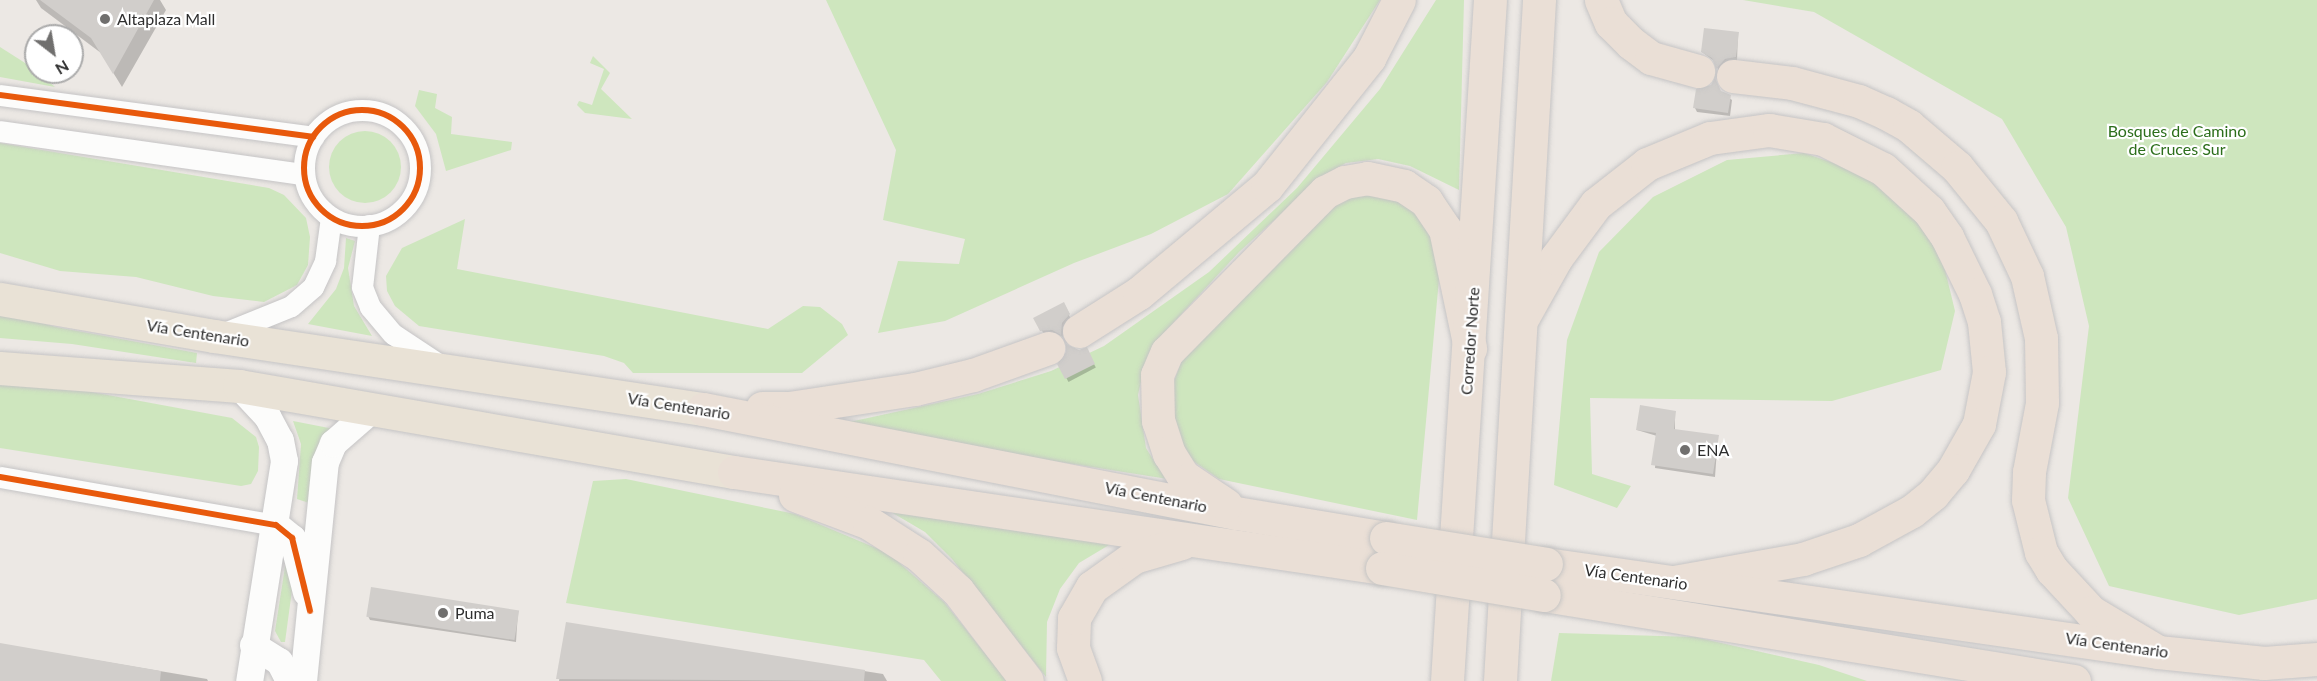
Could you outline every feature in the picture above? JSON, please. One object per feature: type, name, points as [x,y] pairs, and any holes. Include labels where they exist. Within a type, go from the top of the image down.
[{"type":"highway","points":[[1079,331],[1139,294],[1267,186],[1369,58],[1399,0]]},
{"type":"highway","name":"Corredor Norte","points":[[1447,681],[1470,348],[1490,0]]},
{"type":"highway","points":[[1500,681],[1523,317],[1539,0]]},
{"type":"highway","points":[[1600,0],[1611,23],[1631,43],[1651,58],[1698,71]]},
{"type":"highway","points":[[1733,76],[1803,86],[1859,101],[1886,113],[1909,126],[1957,167],[2001,221],[2028,276],[2041,338],[2042,404],[2029,472],[2028,501],[2041,552],[2052,570],[2091,612],[2158,652]]},
{"type":"highway","points":[[1523,317],[1556,258],[1596,204],[1647,164],[1710,138],[1769,130],[1823,139],[1883,169],[1929,212],[1947,237],[1984,322],[1989,372],[1979,424],[1953,470],[1933,494],[1912,511],[1859,540],[1803,559],[1674,582]]},
{"type":"highway","points":[[1236,513],[1183,476],[1169,454],[1158,421],[1157,375],[1167,352],[1325,192],[1345,182],[1367,178],[1404,186],[1426,201],[1445,229],[1470,348]]},
{"type":"highway","name":"Vía Centenario","points":[[0,299],[214,336],[703,409],[1236,513],[1384,553],[1545,580],[1853,645],[2074,681]]},
{"type":"highway","points":[[703,409],[789,408],[879,395],[973,375],[1048,348]]},
{"type":"highway","name":"Vía Centenario","points":[[0,368],[239,387],[734,472],[1192,540],[1384,553]]},
{"type":"highway","points":[[734,472],[869,523],[919,555],[958,591],[1026,681]]},
{"type":"highway","points":[[1085,681],[1073,648],[1074,618],[1092,587],[1134,557],[1192,540]]},
{"type":"highway","name":"Vía Centenario","points":[[1545,580],[1674,582],[2158,652],[2264,663],[2317,659]]},
{"type":"highway","points":[[1853,645],[1937,681]]},
{"type":"street","points":[[0,95],[313,137]]},
{"type":"street","points":[[364,110],[396,121],[410,135],[419,163],[415,192],[404,208],[388,220],[369,225],[349,225],[332,218],[314,199],[304,174],[305,155],[313,137],[334,117],[364,110]]},
{"type":"street","points":[[0,131],[304,174]]},
{"type":"street","points":[[214,336],[281,311],[313,287],[325,261],[332,218]]},
{"type":"street","points":[[369,225],[362,287],[370,307],[393,334],[453,371]]},
{"type":"street","points":[[239,387],[267,416],[280,440],[284,461],[276,525],[253,645],[249,681]]},
{"type":"street","points":[[303,681],[326,462],[333,443],[372,409]]},
{"type":"street","points":[[0,477],[276,525],[292,538],[310,610]]},
{"type":"street","points":[[253,645],[279,661],[289,681]]},
{"type":"green space","points":[[826,0],[1380,0],[1327,82],[1228,194],[1151,234],[1074,263],[945,321],[878,333],[898,261],[959,264],[965,239],[883,220],[896,150]]},
{"type":"green space","points":[[1436,0],[1464,0],[1459,190],[1410,166],[1378,159],[1346,163],[1324,175],[1239,252],[1163,334],[1145,363],[1138,395],[1146,448],[1156,464],[1174,480],[814,423],[854,421],[978,394],[1051,371],[1104,346],[1209,272],[1297,188],[1380,89]]},
{"type":"green space","name":"Bosques de Camino de Cruces Sur","points":[[1743,0],[2317,0],[2317,599],[2239,615],[2109,586],[2068,498],[2089,326],[2066,227],[2002,119],[1814,12]]},
{"type":"green space","points":[[0,47],[24,62],[24,81],[0,77]]},
{"type":"green space","points":[[593,56],[610,73],[601,89],[632,119],[585,113],[577,105],[579,101],[592,105],[604,69],[590,63]]},
{"type":"green space","points":[[419,90],[437,94],[435,108],[452,117],[451,134],[512,142],[511,150],[446,171],[436,134],[415,106]]},
{"type":"green space","points":[[365,131],[385,137],[395,147],[401,167],[395,187],[385,197],[365,203],[345,197],[335,187],[329,167],[335,147],[345,137]]},
{"type":"green space","points":[[0,143],[269,188],[284,195],[306,218],[310,237],[308,265],[297,285],[264,302],[213,296],[136,277],[60,271],[0,253]]},
{"type":"green space","points":[[1804,153],[1860,172],[1913,216],[1941,253],[1955,311],[1941,370],[1832,401],[1590,398],[1592,474],[1631,486],[1617,508],[1554,485],[1567,340],[1599,252],[1653,197],[1727,160]]},
{"type":"green space","points":[[1371,191],[1404,202],[1426,223],[1437,245],[1439,279],[1417,520],[1219,479],[1183,454],[1169,395],[1187,346],[1342,196]]},
{"type":"green space","points":[[465,219],[457,269],[768,329],[803,306],[820,307],[842,324],[848,335],[802,373],[633,373],[624,363],[604,356],[419,326],[395,306],[387,291],[386,276],[402,248]]},
{"type":"green space","points":[[346,238],[355,241],[348,268],[354,306],[372,336],[308,324],[336,289],[344,268]]},
{"type":"green space","points":[[0,311],[56,327],[197,353],[196,363],[72,344],[0,338]]},
{"type":"green space","points":[[0,380],[43,383],[232,418],[256,437],[259,447],[258,471],[251,484],[241,486],[0,448]]},
{"type":"green space","points":[[293,421],[334,429],[312,504],[297,499],[301,444]]},
{"type":"green space","points":[[626,479],[795,514],[888,553],[944,602],[1007,681],[941,681],[924,660],[566,603],[593,481]]},
{"type":"green space","points":[[893,505],[1114,542],[1079,563],[1060,589],[1047,622],[1046,677],[952,559],[925,532],[891,512]]},
{"type":"green space","points":[[287,554],[295,568],[285,642],[281,642],[275,631]]},
{"type":"green space","points":[[1559,633],[1695,637],[1819,665],[1867,681],[1551,681]]},
{"type":"building","name":"Altaplaza Mall","points":[[40,0],[154,0],[113,74],[91,38],[84,33],[84,24],[72,24]]},
{"type":"building","points":[[1704,28],[1739,32],[1736,57],[1725,59],[1716,69],[1712,58],[1701,52]]},
{"type":"building","points":[[1715,78],[1721,91],[1731,95],[1728,113],[1693,108],[1696,89],[1711,85]]},
{"type":"building","points":[[1064,302],[1070,314],[1062,323],[1061,335],[1052,330],[1040,331],[1033,318]]},
{"type":"building","points":[[1066,344],[1079,350],[1087,347],[1095,364],[1065,379],[1057,364],[1066,352]]},
{"type":"building","name":"ENA","points":[[1640,405],[1676,411],[1674,429],[1719,435],[1713,474],[1651,465],[1656,433],[1636,430]]},
{"type":"building","name":"Puma","points":[[371,587],[519,610],[514,640],[366,617]]},
{"type":"building","points":[[566,622],[865,670],[864,681],[556,679]]},
{"type":"building","points":[[0,643],[161,671],[160,681],[0,681]]},
{"type":"cycle path","points":[[0,95],[313,137]]},
{"type":"cycle path","points":[[362,110],[384,115],[403,127],[415,146],[420,168],[415,190],[403,209],[384,221],[362,226],[340,221],[321,209],[309,190],[304,168],[309,146],[321,127],[340,115],[362,110]]},
{"type":"cycle path","points":[[0,477],[276,525],[292,538],[310,611]]},
{"type":"place","name":"Altaplaza Mall","points":[[105,19]]},
{"type":"place","name":"ENA","points":[[1685,450]]},
{"type":"place","name":"Puma","points":[[443,613]]}]
